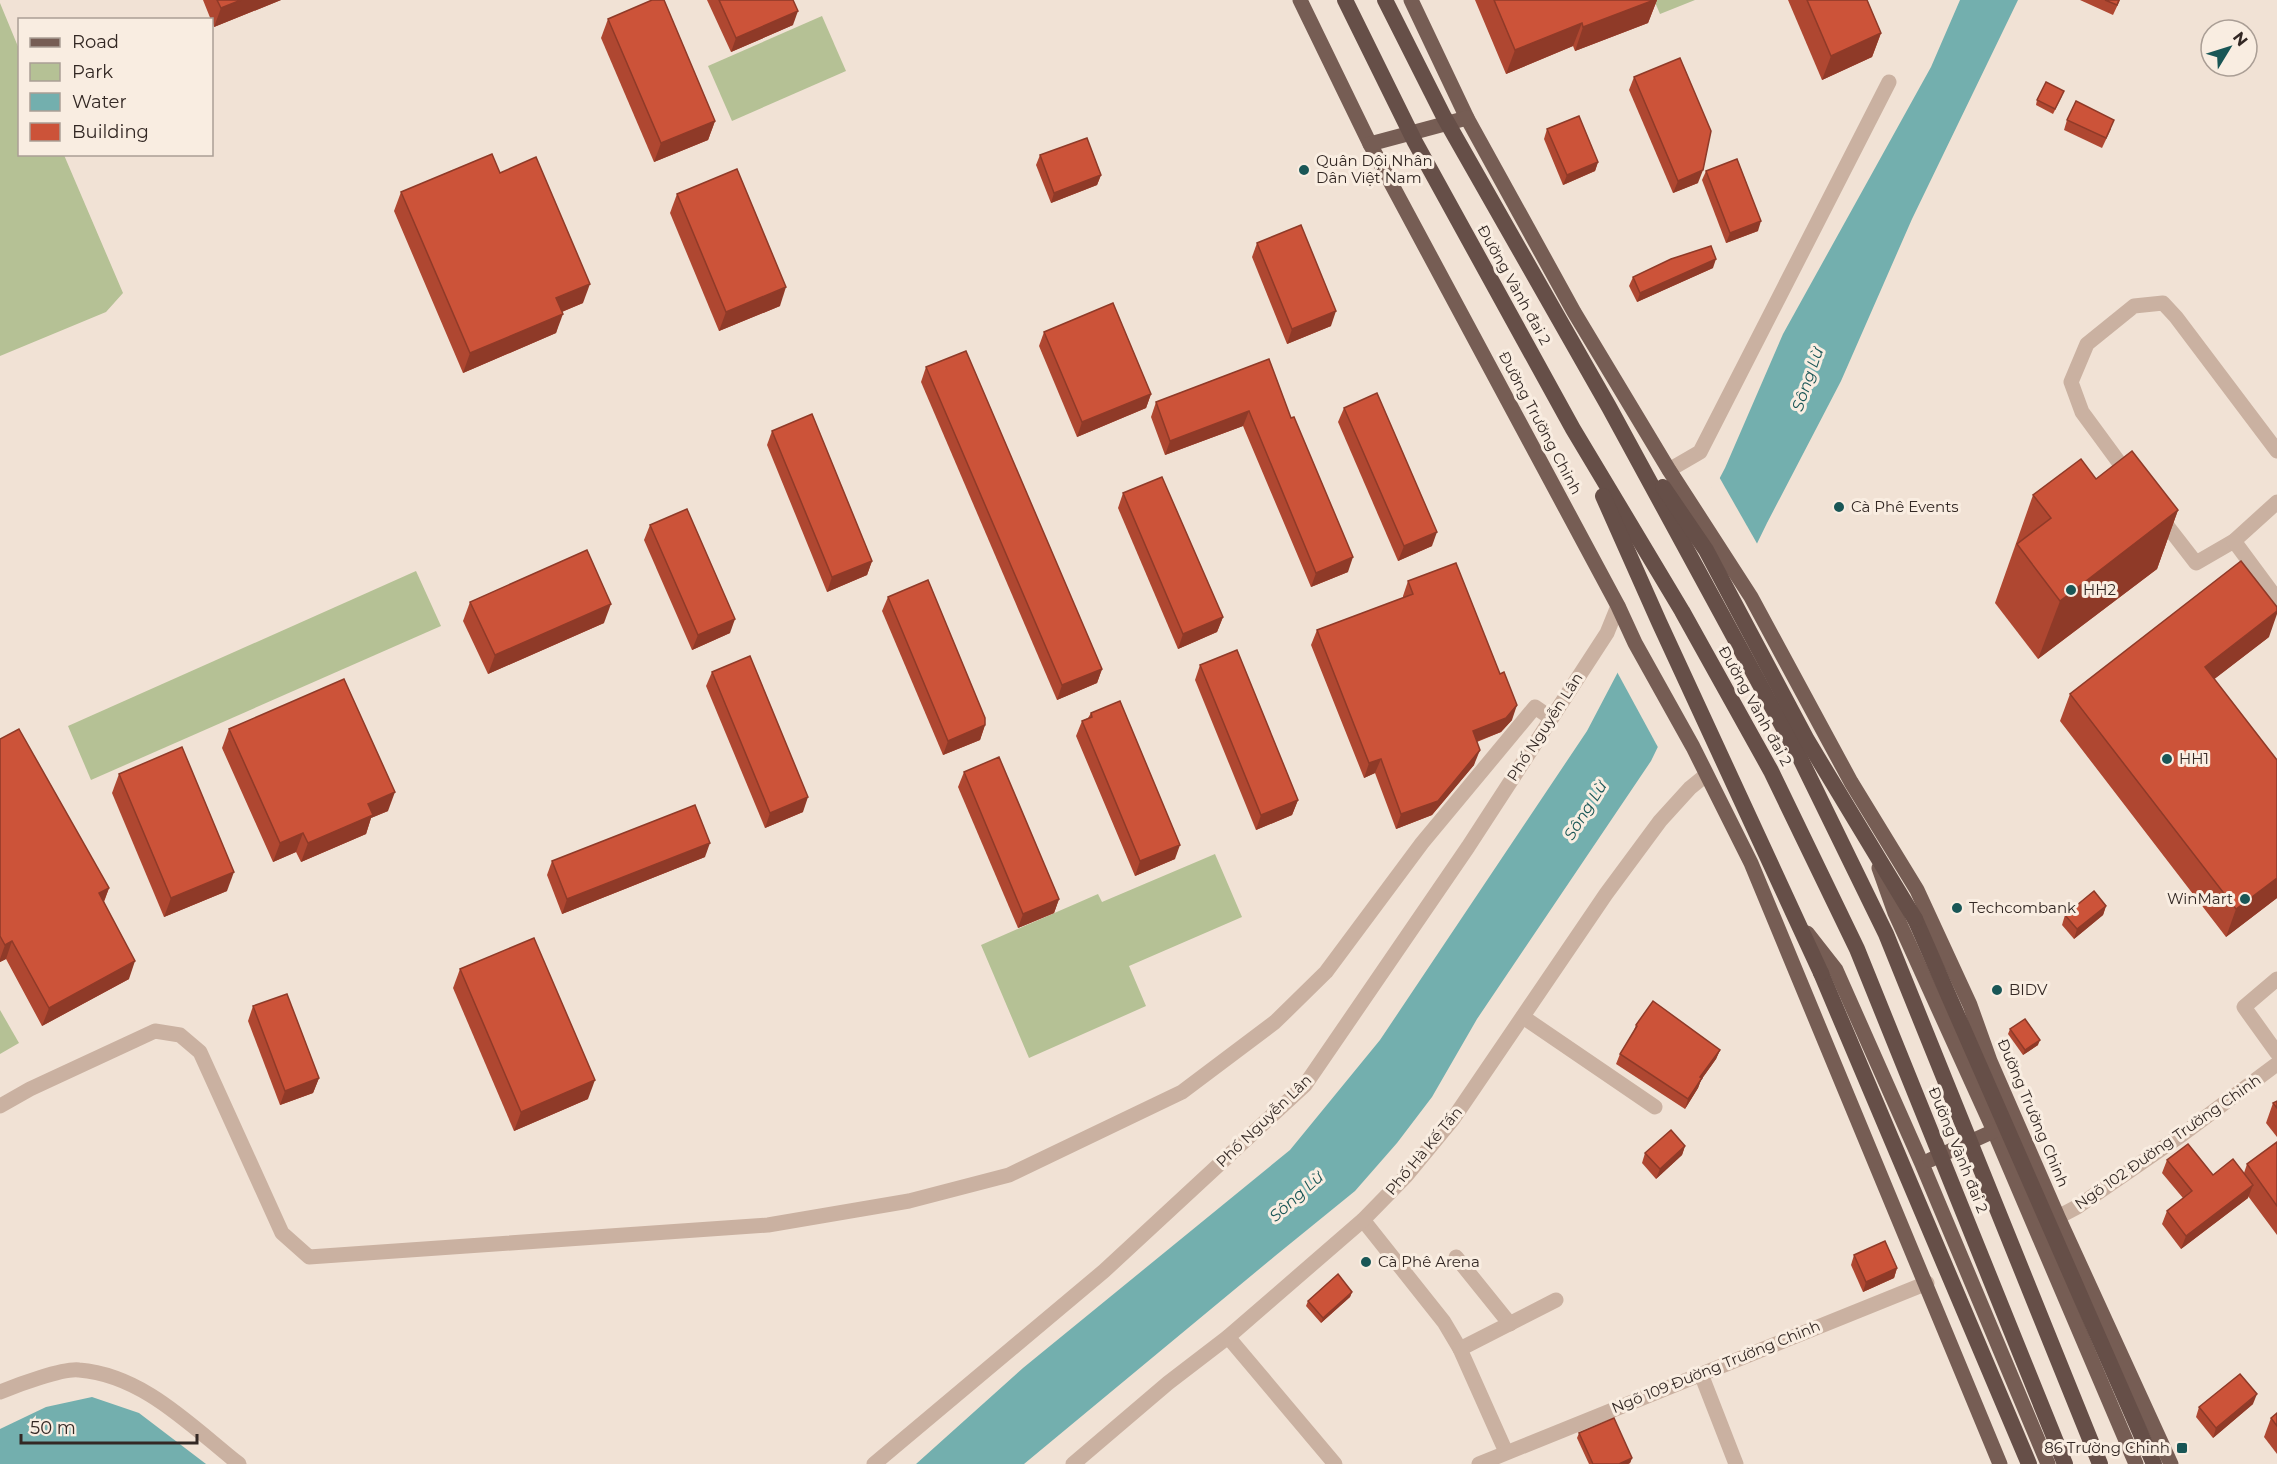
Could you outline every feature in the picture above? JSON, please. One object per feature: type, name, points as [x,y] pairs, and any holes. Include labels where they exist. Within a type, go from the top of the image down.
[{"type":"highway","name":"Đường Vành đai 2","points":[[1345,0],[1415,142],[1573,429],[1682,611],[1771,771],[1857,949],[2065,1464]]},
{"type":"highway","name":"Đường Vành đai 2","points":[[1385,0],[1444,117],[1609,407],[1801,760],[1886,934],[2100,1464]]},
{"type":"highway","points":[[1609,407],[1706,550],[1807,740],[1915,919],[2154,1464]]},
{"type":"highway","points":[[1573,429],[1821,973],[2029,1464]]},
{"type":"main road","name":"Đường Trường Chinh","points":[[1300,0],[1370,144],[1693,747],[1750,863],[1927,1283],[2000,1464]]},
{"type":"main road","name":"Đường Trường Chinh","points":[[1411,0],[1467,118],[1574,312],[1669,470],[1751,597],[1851,782],[1917,890],[1970,1005],[1990,1061],[2058,1217],[2171,1464]]},
{"type":"main road","points":[[1370,144],[1467,118]]},
{"type":"main road","name":"Đường Trường Chinh","points":[[1851,782],[1894,913],[1994,1131],[2136,1464]]},
{"type":"main road","name":"Đường Trường Chinh","points":[[1750,863],[1836,970],[1922,1164],[2048,1464]]},
{"type":"main road","points":[[1922,1164],[1994,1131]]},
{"type":"street","points":[[1669,470],[1700,452],[1889,82]]},
{"type":"street","points":[[2135,484],[2082,412],[2071,382],[2087,344],[2134,306],[2163,303],[2277,451]]},
{"type":"street","points":[[2148,501],[2196,563],[2234,542],[2277,502]]},
{"type":"street","points":[[2234,542],[2277,599]]},
{"type":"street","name":"Phố Nguyễn Lân","points":[[874,1464],[1104,1271],[1305,1085],[1468,847],[1606,633],[1618,606]]},
{"type":"street","points":[[0,1106],[30,1089],[155,1031],[180,1035],[200,1052],[282,1233],[309,1257],[768,1225],[909,1201],[968,1187],[1009,1175],[1182,1092],[1275,1022],[1326,972],[1422,843],[1535,707],[1551,718]]},
{"type":"street","name":"Phố Hà Kế Tấn","points":[[1073,1464],[1168,1383],[1227,1337],[1363,1220],[1431,1148],[1606,894],[1660,821],[1690,788],[1706,775]]},
{"type":"street","points":[[2277,979],[2244,1007],[2277,1053]]},
{"type":"street","points":[[1523,1017],[1655,1107]]},
{"type":"street","name":"Ngõ 102 Đường Trường Chinh","points":[[2058,1217],[2077,1207],[2183,1134],[2277,1064]]},
{"type":"street","points":[[1363,1220],[1444,1322],[1460,1349],[1506,1452]]},
{"type":"street","points":[[1456,1257],[1510,1324]]},
{"type":"street","name":"Ngõ 109 Đường Trường Chinh","points":[[1479,1464],[1927,1283]]},
{"type":"street","points":[[1460,1349],[1556,1300]]},
{"type":"street","points":[[1227,1337],[1335,1464]]},
{"type":"street","points":[[0,1392],[21,1383],[77,1369],[112,1376],[146,1390],[239,1464]]},
{"type":"street","points":[[1701,1374],[1736,1464]]},
{"type":"green space","points":[[1654,0],[1695,0],[1660,14]]},
{"type":"green space","points":[[0,3],[18,47],[18,156],[64,156],[123,293],[106,312],[0,356]]},
{"type":"green space","points":[[822,16],[846,71],[732,121],[708,66]]},
{"type":"green space","points":[[416,571],[441,626],[91,780],[68,726]]},
{"type":"green space","points":[[1215,854],[1242,917],[1129,966],[1146,1006],[1029,1058],[981,945],[1098,894],[1102,902]]},
{"type":"green space","points":[[0,1010],[19,1043],[0,1054]]},
{"type":"water","name":"Sông Lừ","points":[[1960,0],[2018,0],[1912,219],[1841,381],[1767,523],[1651,761],[1477,1019],[1432,1097],[1397,1143],[1355,1191],[1024,1464],[916,1464],[1023,1368],[1290,1150],[1380,1040],[1587,731],[1725,468],[1783,334],[1931,67]]},
{"type":"water","points":[[92,1397],[139,1413],[206,1464],[0,1464],[0,1429],[46,1407]]},
{"type":"pier","points":[[1718,475],[1759,547],[1660,751],[1616,670]]},
{"type":"building","points":[[217,0],[241,0],[221,8]]},
{"type":"building","points":[[652,0],[664,0],[715,121],[661,143],[608,19]]},
{"type":"building","points":[[719,0],[793,0],[798,11],[736,38]]},
{"type":"building","points":[[1494,0],[1654,0],[1583,27],[1582,23],[1515,50]]},
{"type":"building","points":[[1807,0],[1867,0],[1881,33],[1831,56]]},
{"type":"building","points":[[2105,0],[2119,0],[2117,5]]},
{"type":"building","points":[[1680,58],[1711,131],[1703,170],[1678,181],[1634,77]]},
{"type":"building","points":[[2046,82],[2064,91],[2055,109],[2037,100]]},
{"type":"building","points":[[2076,101],[2114,120],[2106,138],[2067,120]]},
{"type":"building","points":[[1579,116],[1598,162],[1567,175],[1547,129]]},
{"type":"building","points":[[1087,138],[1101,175],[1054,193],[1040,155]]},
{"type":"building","points":[[492,154],[500,173],[536,157],[590,284],[556,298],[563,314],[470,353],[401,192]]},
{"type":"building","points":[[1737,159],[1761,221],[1730,233],[1706,171]]},
{"type":"building","points":[[737,169],[786,287],[726,312],[677,194]]},
{"type":"building","points":[[1301,225],[1336,311],[1292,329],[1257,243]]},
{"type":"building","points":[[1711,246],[1716,259],[1640,293],[1633,277],[1671,259]]},
{"type":"building","points":[[1113,303],[1151,394],[1082,422],[1044,332]]},
{"type":"building","points":[[966,351],[1102,669],[1062,685],[926,367]]},
{"type":"building","points":[[1269,359],[1291,418],[1294,417],[1353,557],[1316,573],[1249,411],[1170,441],[1156,402]]},
{"type":"building","points":[[1377,393],[1437,532],[1404,546],[1344,408]]},
{"type":"building","points":[[812,414],[872,561],[832,577],[772,431]]},
{"type":"building","points":[[2132,451],[2178,510],[2060,601],[2017,544],[2051,518],[2033,495],[2081,459],[2096,479]]},
{"type":"building","points":[[1162,477],[1223,617],[1183,634],[1123,493]]},
{"type":"building","points":[[687,509],[735,619],[698,635],[650,525]]},
{"type":"building","points":[[587,550],[611,604],[495,655],[470,602]]},
{"type":"building","name":"HH1","points":[[2241,561],[2277,607],[2277,611],[2205,667],[2277,760],[2277,878],[2236,909],[2070,694]]},
{"type":"building","points":[[1456,563],[1500,674],[1504,672],[1517,705],[1506,718],[1473,731],[1480,750],[1438,801],[1401,814],[1381,759],[1369,763],[1317,630],[1413,594],[1408,581]]},
{"type":"building","points":[[928,580],[985,718],[985,725],[948,741],[888,597]]},
{"type":"building","points":[[1237,650],[1298,800],[1261,815],[1200,665]]},
{"type":"building","points":[[750,656],[808,797],[770,813],[712,672]]},
{"type":"building","points":[[344,679],[395,792],[368,804],[373,815],[308,843],[303,833],[280,843],[229,729]]},
{"type":"building","points":[[1120,701],[1180,845],[1140,861],[1082,721],[1092,717],[1091,713]]},
{"type":"building","points":[[19,729],[109,888],[99,893],[135,961],[49,1008],[12,941],[5,945],[0,936],[0,739]]},
{"type":"building","points":[[182,747],[234,872],[171,898],[119,774]]},
{"type":"building","points":[[999,757],[1059,899],[1023,914],[964,772]]},
{"type":"building","points":[[695,805],[710,843],[567,899],[552,861]]},
{"type":"building","points":[[2094,891],[2106,906],[2077,929],[2065,915]]},
{"type":"building","points":[[534,938],[595,1080],[521,1112],[460,969]]},
{"type":"building","points":[[287,994],[319,1078],[285,1091],[253,1006]]},
{"type":"building","points":[[1653,1001],[1720,1050],[1700,1077],[1702,1078],[1688,1099],[1620,1054]]},
{"type":"building","points":[[2025,1019],[2040,1040],[2025,1050],[2010,1029]]},
{"type":"building","points":[[1671,1130],[1685,1146],[1660,1169],[1645,1153]]},
{"type":"building","points":[[2277,1142],[2277,1206],[2247,1164]]},
{"type":"building","points":[[2188,1144],[2213,1175],[2233,1159],[2253,1185],[2186,1236],[2167,1211],[2192,1191],[2167,1160]]},
{"type":"building","points":[[1885,1241],[1897,1268],[1866,1282],[1854,1255]]},
{"type":"building","points":[[1338,1274],[1352,1292],[1323,1318],[1308,1301]]},
{"type":"building","points":[[2240,1374],[2257,1394],[2216,1428],[2199,1407]]},
{"type":"building","points":[[2277,1413],[2277,1426],[2271,1418]]},
{"type":"building","points":[[1614,1418],[1632,1458],[1619,1464],[1593,1464],[1579,1433]]},
{"type":"place","name":"Quân Dội Nhân Dân Việt Nam","points":[[1304,170]]},
{"type":"place","name":"Cà Phê Events","points":[[1839,507]]},
{"type":"place","name":"HH2","points":[[2071,590]]},
{"type":"place","name":"HH1","points":[[2167,759]]},
{"type":"place","name":"WinMart","points":[[2245,899]]},
{"type":"place","name":"Techcombank","points":[[1957,908]]},
{"type":"place","name":"BIDV","points":[[1997,990]]},
{"type":"place","name":"Cà Phê Arena","points":[[1366,1262]]},
{"type":"place","name":"86 Trường Chinh","points":[[2182,1448]]}]
